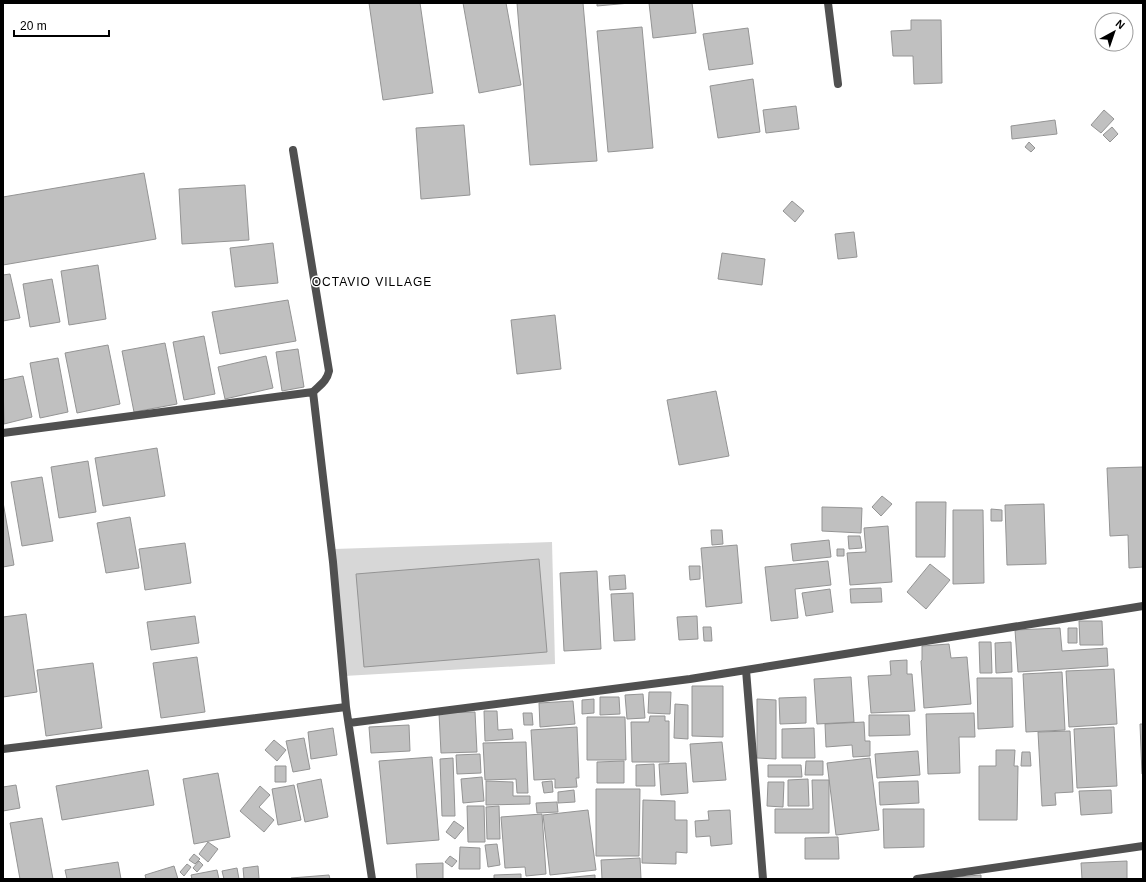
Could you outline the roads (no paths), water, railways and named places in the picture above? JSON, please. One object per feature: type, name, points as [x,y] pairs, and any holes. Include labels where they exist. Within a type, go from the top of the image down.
[{"type":"street","points":[[828,3],[838,84]]},
{"type":"street","points":[[3,433],[313,392],[325,381],[328,377],[329,371],[293,150]]},
{"type":"street","points":[[313,392],[333,562],[346,707],[372,879]]},
{"type":"street","points":[[349,723],[690,679],[1143,606]]},
{"type":"street","points":[[746,670],[763,879]]},
{"type":"street","points":[[3,749],[346,707]]},
{"type":"street","points":[[917,879],[1143,846]]},
{"type":"district","name":"OCTAVIO VILLAGE","points":[[372,282]]}]
